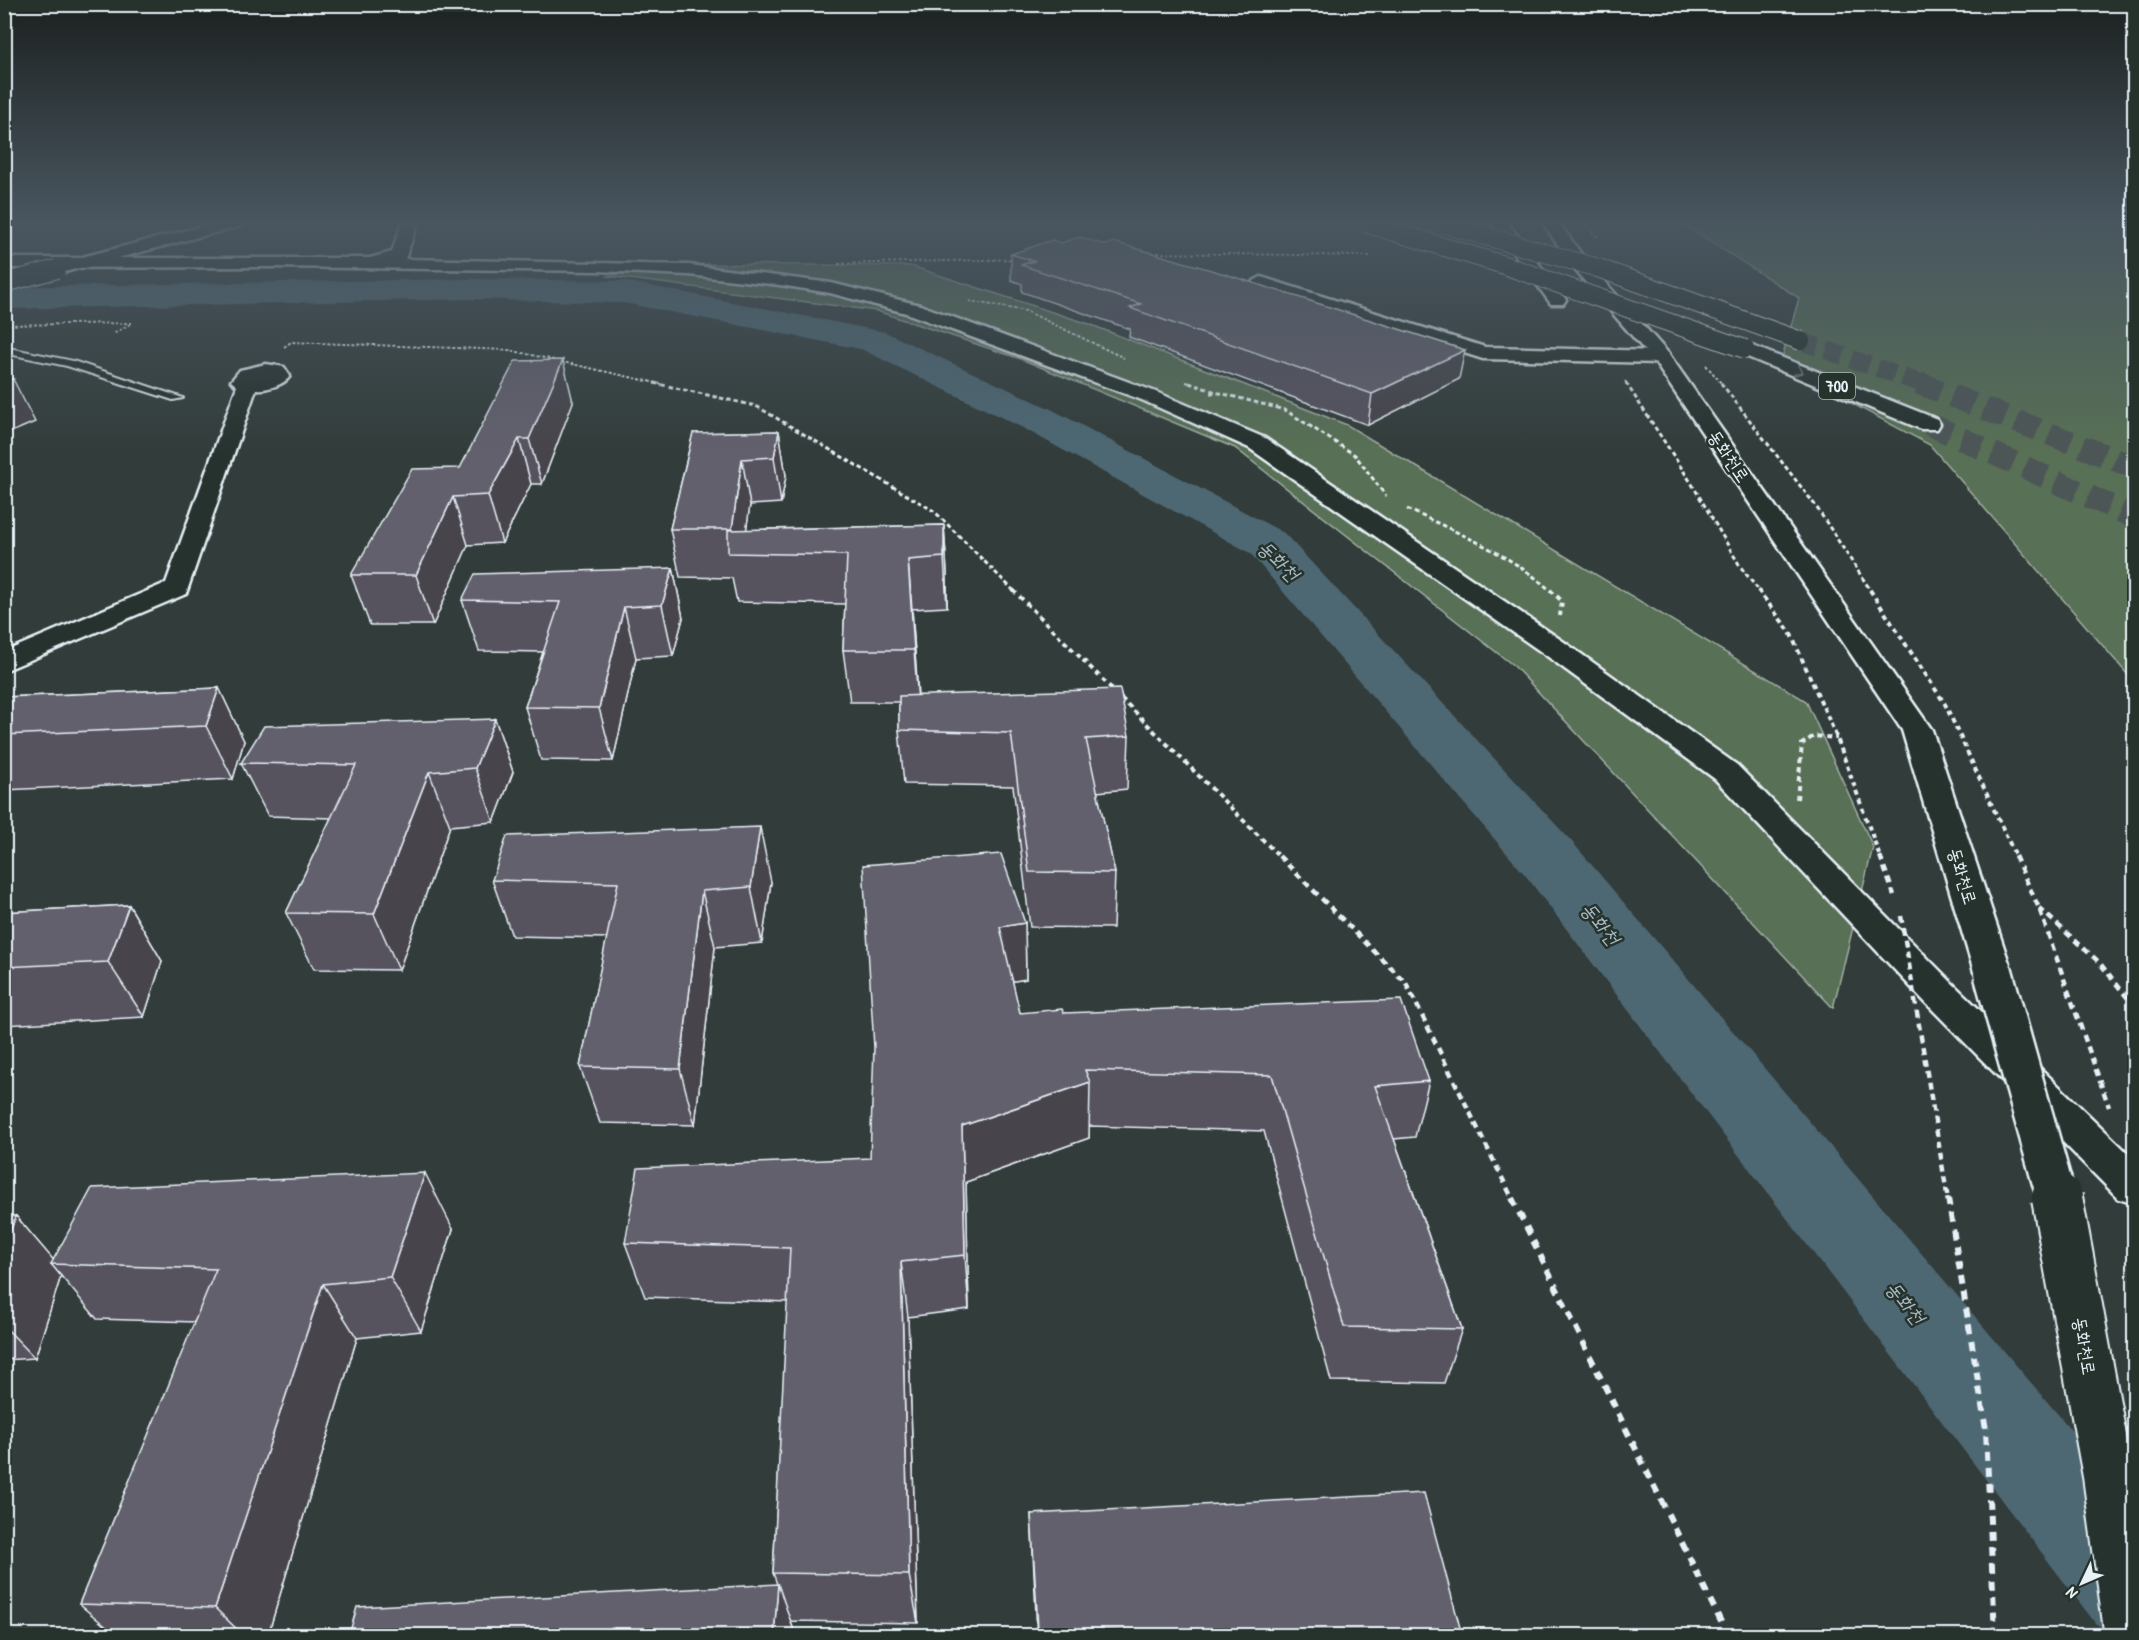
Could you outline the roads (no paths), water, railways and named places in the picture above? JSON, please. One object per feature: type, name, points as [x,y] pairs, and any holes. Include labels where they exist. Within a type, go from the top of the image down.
[{"type":"main road","points":[[876,300],[913,309],[1149,396],[1257,442],[1557,650],[1726,772],[1938,992],[2134,1186]]},
{"type":"main road","points":[[1316,300],[1484,353],[1661,357]]},
{"type":"main road","name":"700","points":[[1603,300],[1745,349],[1929,424]]},
{"type":"main road","name":"동화천로","points":[[1610,300],[1661,357],[1917,730],[1993,972],[2060,1209],[2108,1475],[2130,1635]]},
{"type":"main road","points":[[1686,300],[1801,341]]},
{"type":"main road","points":[[4,663],[177,588],[251,378]]},
{"type":"lane","points":[[4,350],[69,363],[177,398]]},
{"type":"waterway","name":"동화천","points":[[663,300],[872,340],[1038,419],[1267,543],[1550,860],[2134,1586]]},
{"type":"tunnel","points":[[1801,341],[1923,384]]},
{"type":"tunnel","points":[[1919,383],[2134,467]]},
{"type":"tunnel","points":[[1929,424],[2134,517]]}]
